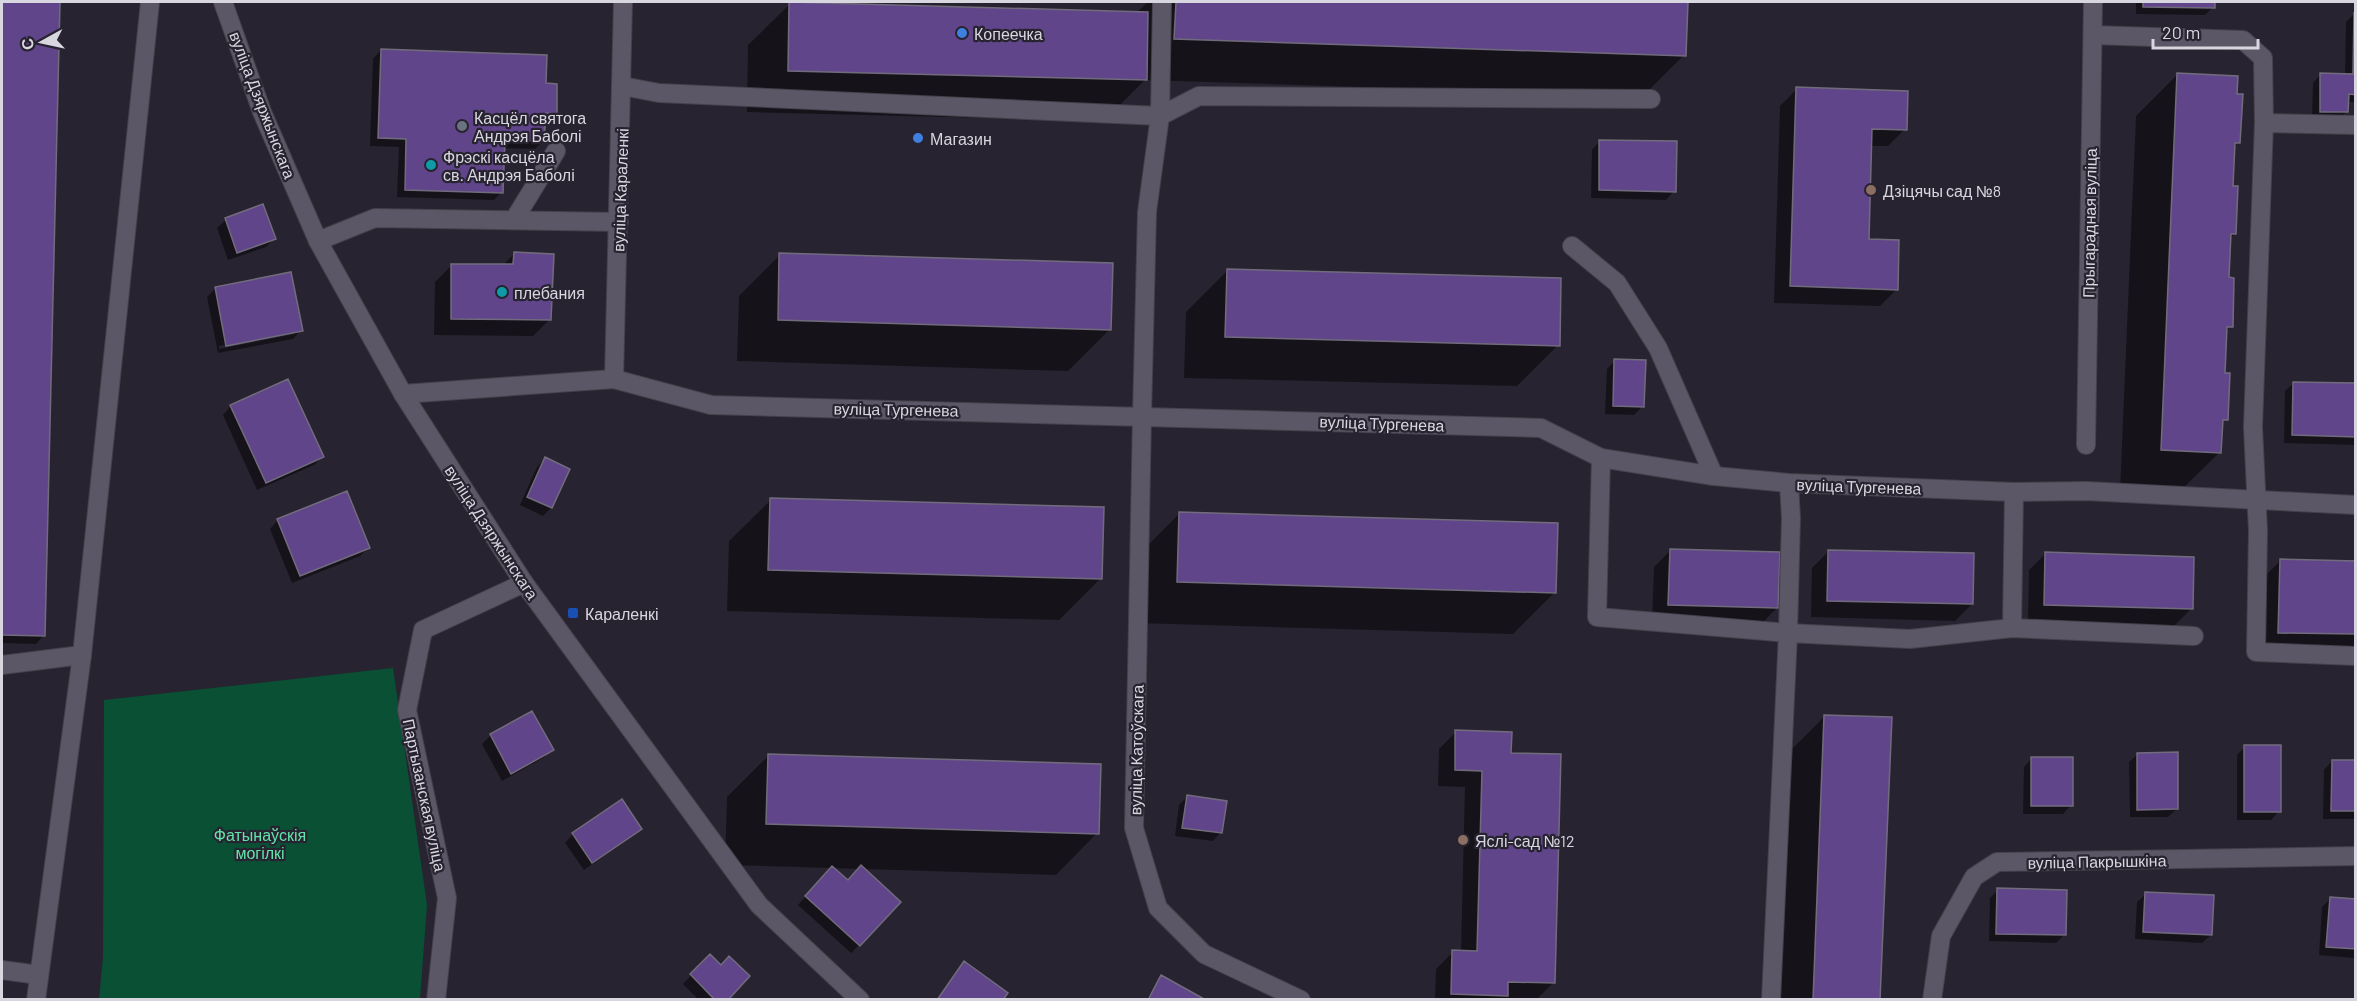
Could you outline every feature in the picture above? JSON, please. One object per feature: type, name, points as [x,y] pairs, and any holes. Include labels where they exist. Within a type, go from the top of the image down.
[{"type":"street","points":[[36,999],[82,655],[150,2]]},
{"type":"street","name":"вуліца Дзяржынскага","points":[[223,2],[262,112],[318,241],[404,394],[524,583],[759,905],[860,999]]},
{"type":"street","name":"вуліца Караленкі","points":[[614,379],[623,2]]},
{"type":"street","name":"вуліца Катоўскага","points":[[1162,2],[1160,116],[1147,212],[1134,828],[1158,908],[1204,954],[1301,999]]},
{"type":"street","name":"Прыгарадная вуліца","points":[[2086,445],[2093,2]]},
{"type":"street","points":[[2093,34],[2243,40],[2263,58],[2264,123],[2253,427],[2256,501],[2256,652],[2355,656]]},
{"type":"street","points":[[622,86],[659,93],[1160,116],[1199,96],[1651,99]]},
{"type":"street","points":[[2264,123],[2355,125]]},
{"type":"street","points":[[514,220],[556,151]]},
{"type":"street","points":[[318,241],[375,218],[619,222]]},
{"type":"street","points":[[1572,246],[1617,283],[1658,348],[1714,476]]},
{"type":"street","name":"вуліца Тургенева","points":[[404,394],[614,379],[711,405],[1541,428],[1601,458],[1714,476],[1789,483],[2014,492],[2086,491],[2355,505]]},
{"type":"street","points":[[1601,458],[1597,617],[1788,633],[1910,639],[2012,628],[2194,636]]},
{"type":"street","points":[[1771,999],[1788,633],[1791,518],[1789,483]]},
{"type":"street","points":[[2012,628],[2014,492]]},
{"type":"street","name":"Партызанская вуліца","points":[[436,999],[447,898],[407,710],[423,630],[524,583]]},
{"type":"street","points":[[2,665],[82,655]]},
{"type":"street","name":"вуліца Пакрышкіна","points":[[1932,999],[1941,936],[1974,877],[1997,862],[2355,856]]},
{"type":"street","points":[[2,970],[39,975]]},
{"type":"green space","name":"Фатынаўскія могілкі","points":[[393,668],[427,905],[420,999],[99,1000],[103,957],[104,700]]},
{"type":"building","points":[[2,2],[60,2],[45,636],[2,635]]},
{"type":"building","points":[[789,2],[1148,12],[1147,80],[788,71]]},
{"type":"building","points":[[1176,2],[1688,2],[1686,56],[1174,39]]},
{"type":"building","points":[[2143,2],[2215,2],[2215,8],[2143,7]]},
{"type":"building","points":[[2354,12],[2356,95],[2349,94],[2348,112],[2320,112],[2320,73],[2353,74]]},
{"type":"building","name":"Касцёл святога Андрэя Баболі","points":[[381,49],[547,55],[546,83],[557,84],[557,114],[546,113],[544,141],[505,140],[503,193],[405,190],[406,139],[378,138]]},
{"type":"building","points":[[2177,73],[2238,76],[2237,94],[2243,94],[2240,143],[2235,143],[2233,186],[2238,186],[2236,234],[2231,234],[2229,277],[2234,278],[2233,327],[2227,327],[2225,373],[2230,373],[2228,420],[2223,420],[2221,453],[2161,450]]},
{"type":"building","points":[[1796,87],[1908,91],[1907,130],[1872,129],[1869,239],[1899,240],[1898,290],[1790,286]]},
{"type":"building","points":[[1599,140],[1677,141],[1676,192],[1599,190]]},
{"type":"building","points":[[263,204],[276,239],[237,253],[225,218]]},
{"type":"building","name":"плебания","points":[[514,252],[554,254],[551,320],[451,319],[451,264],[513,264]]},
{"type":"building","points":[[779,253],[1113,263],[1111,330],[778,320]]},
{"type":"building","points":[[1227,269],[1561,278],[1560,346],[1225,337]]},
{"type":"building","points":[[291,272],[303,331],[226,346],[215,287]]},
{"type":"building","points":[[1614,359],[1646,360],[1644,407],[1613,406]]},
{"type":"building","points":[[288,379],[324,457],[266,483],[230,405]]},
{"type":"building","points":[[2293,382],[2356,383],[2356,437],[2292,435]]},
{"type":"building","points":[[545,457],[570,469],[552,508],[527,497]]},
{"type":"building","points":[[347,491],[370,548],[300,576],[277,519]]},
{"type":"building","points":[[770,498],[1104,507],[1102,579],[768,570]]},
{"type":"building","points":[[1179,512],[1558,523],[1556,593],[1177,582]]},
{"type":"building","points":[[1670,549],[1780,552],[1778,608],[1668,605]]},
{"type":"building","points":[[1828,550],[1974,553],[1973,604],[1827,601]]},
{"type":"building","points":[[2045,552],[2194,557],[2193,609],[2044,605]]},
{"type":"building","points":[[2280,559],[2356,561],[2356,634],[2278,633]]},
{"type":"building","points":[[532,711],[554,750],[511,774],[490,734]]},
{"type":"building","points":[[1824,715],[1892,717],[1880,1000],[1813,1000]]},
{"type":"building","points":[[1455,730],[1512,732],[1511,753],[1561,754],[1555,983],[1508,982],[1508,996],[1451,994],[1452,950],[1477,951],[1482,771],[1455,770]]},
{"type":"building","points":[[2244,745],[2281,745],[2281,812],[2244,812]]},
{"type":"building","points":[[2178,752],[2178,809],[2137,810],[2137,753]]},
{"type":"building","points":[[768,754],[1101,764],[1099,834],[766,824]]},
{"type":"building","points":[[2031,757],[2073,757],[2073,806],[2031,806]]},
{"type":"building","points":[[2332,760],[2356,760],[2356,811],[2331,811]]},
{"type":"building","points":[[1187,795],[1227,801],[1222,833],[1182,828]]},
{"type":"building","points":[[622,799],[642,829],[592,863],[572,833]]},
{"type":"building","points":[[861,865],[901,902],[860,946],[805,896],[832,866],[848,880]]},
{"type":"building","points":[[1997,888],[2067,890],[2066,935],[1996,934]]},
{"type":"building","points":[[2145,892],[2214,895],[2212,935],[2143,932]]},
{"type":"building","points":[[2330,897],[2356,899],[2356,949],[2326,947]]},
{"type":"building","points":[[710,954],[721,965],[729,956],[750,976],[728,1000],[715,1000],[690,974]]},
{"type":"building","points":[[964,961],[1008,993],[1003,1000],[937,1000]]},
{"type":"building","points":[[1161,975],[1206,1000],[1148,1000]]},
{"type":"place","name":"Копеечка","points":[[962,33]]},
{"type":"place","name":"Касцёл святога Андрэя Баболі","points":[[462,126]]},
{"type":"place","name":"Магазин","points":[[918,138]]},
{"type":"place","name":"Фрэскі касцёла св. Андрэя Баболі","points":[[431,165]]},
{"type":"place","name":"Дзіцячы сад №8","points":[[1871,190]]},
{"type":"place","name":"плебания","points":[[502,292]]},
{"type":"place","name":"Караленкі","points":[[573,613]]},
{"type":"place","name":"Яслі-сад №12","points":[[1463,840]]}]
